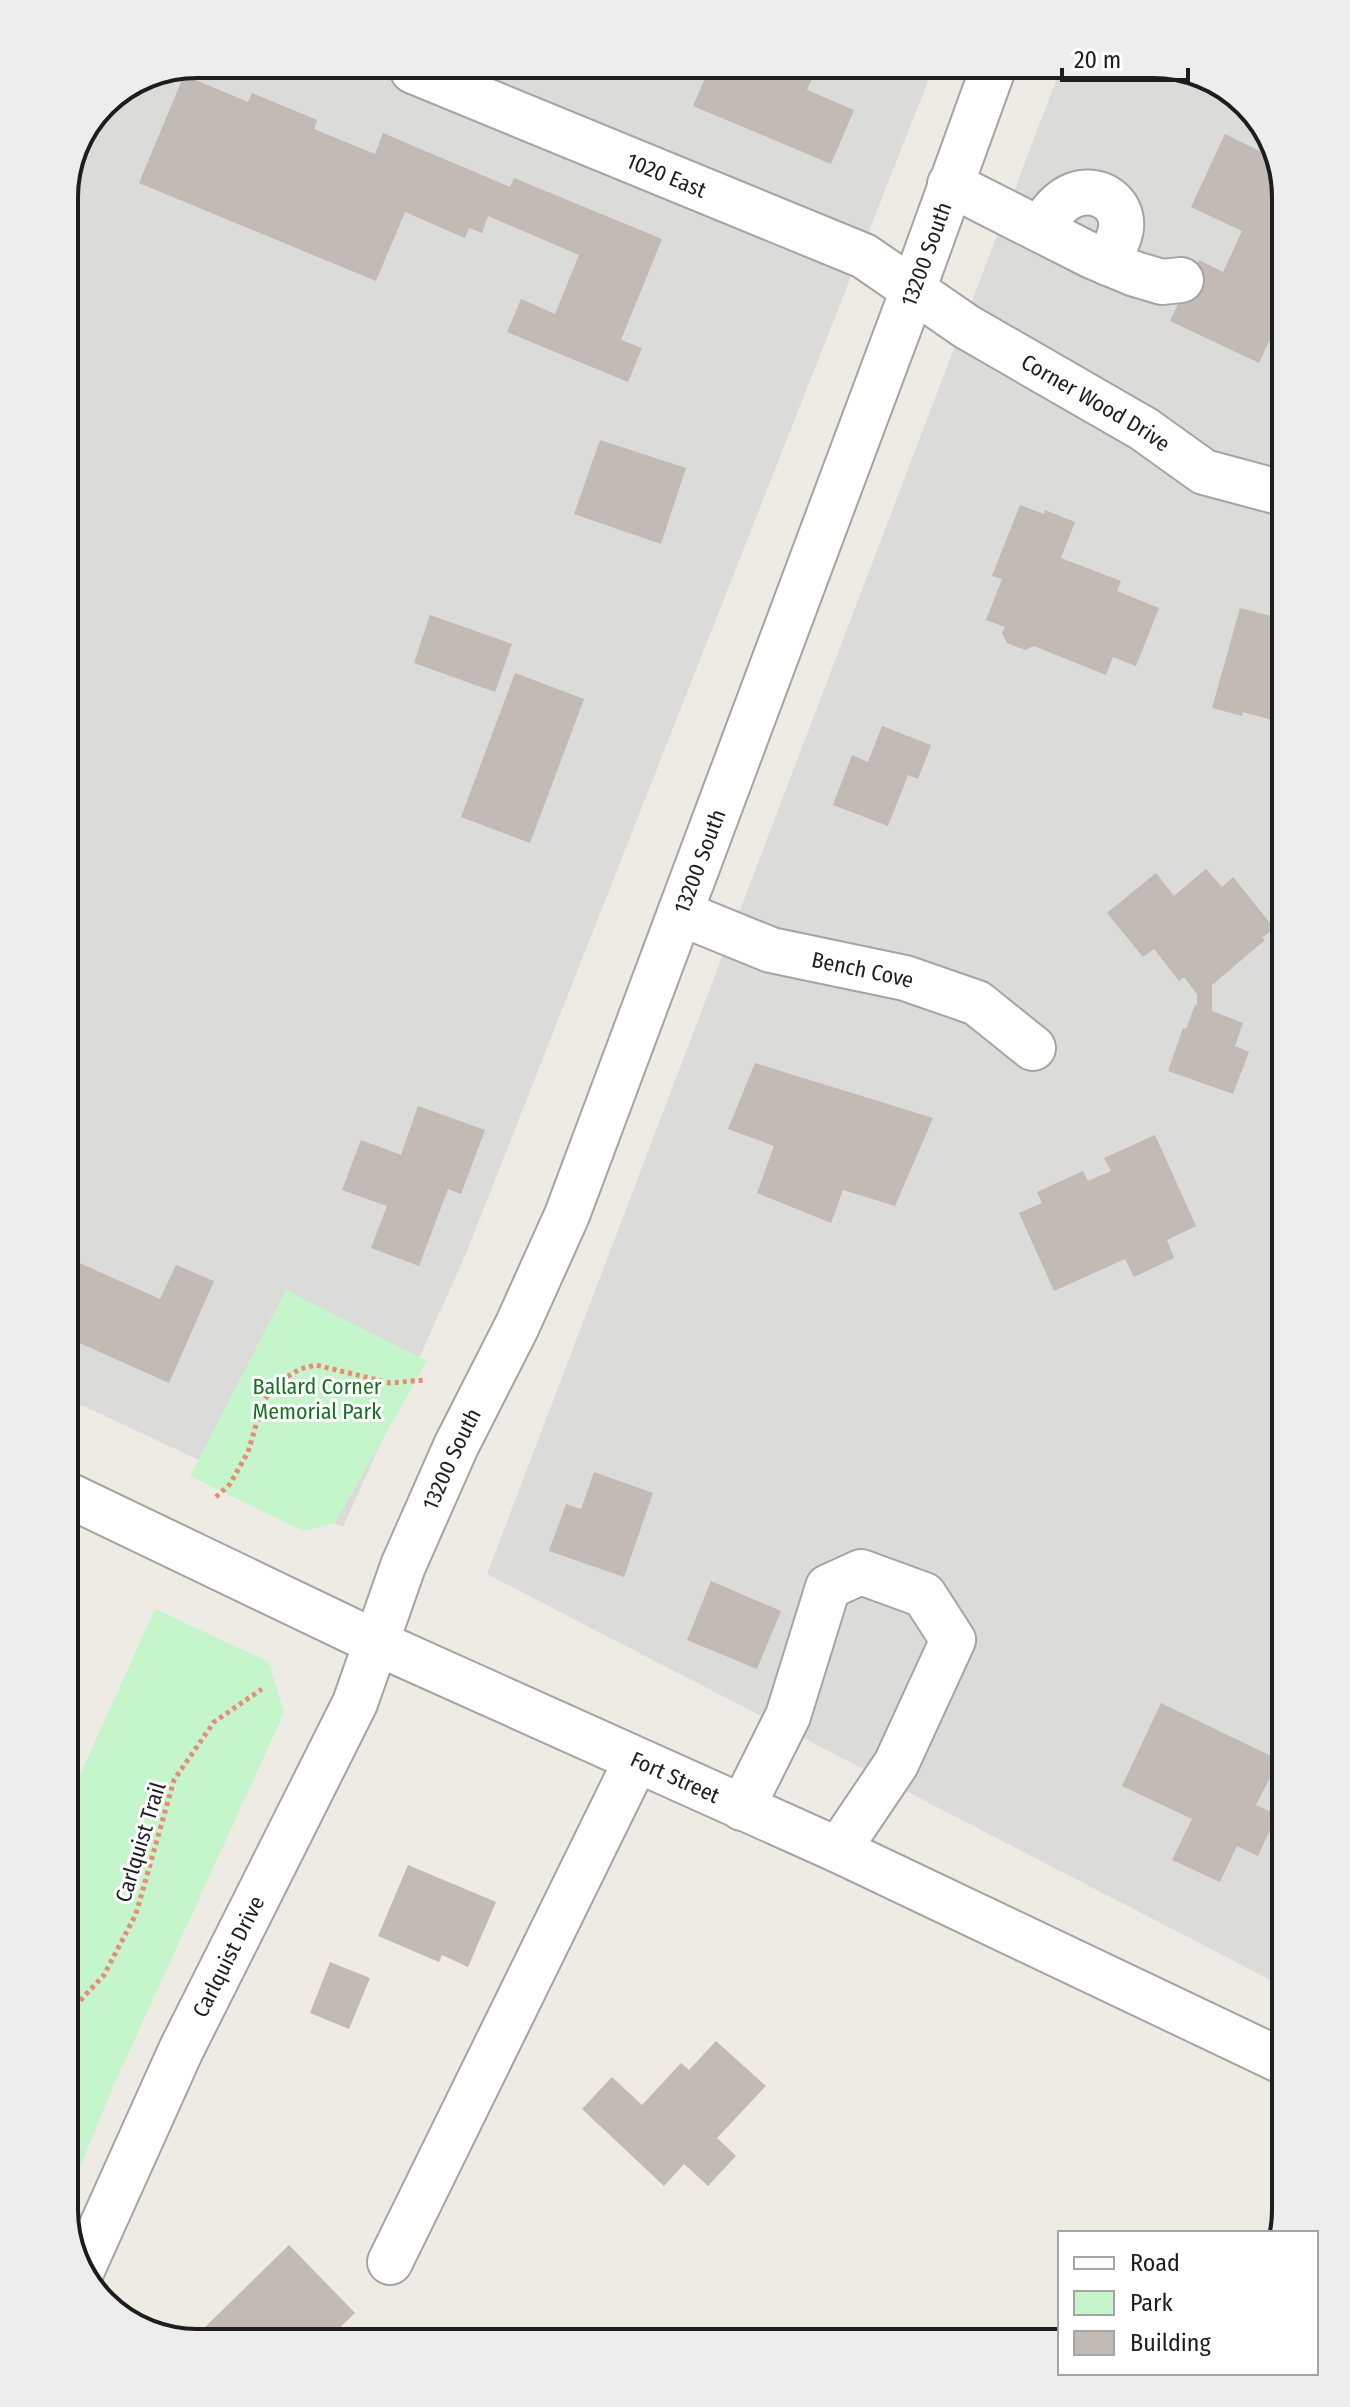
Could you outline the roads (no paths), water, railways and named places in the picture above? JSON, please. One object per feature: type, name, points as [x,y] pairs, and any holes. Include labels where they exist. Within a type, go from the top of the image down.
[{"type":"street","name":"1020 East","points":[[430,78],[864,256],[913,290]]},
{"type":"street","name":"13200 South","points":[[377,1643],[403,1566],[456,1446],[517,1326],[567,1215],[990,78]]},
{"type":"street","points":[[950,184],[1108,263],[1162,282],[1181,280]]},
{"type":"street","points":[[1039,229],[1055,207],[1074,195],[1090,192],[1101,195],[1115,203],[1120,214],[1121,228],[1108,263]]},
{"type":"street","name":"Corner Wood Drive","points":[[913,290],[967,327],[1144,429],[1204,472],[1272,490]]},
{"type":"street","name":"Bench Cove","points":[[680,913],[771,950],[905,978],[977,1003],[1033,1048]]},
{"type":"street","name":"Fort Street","points":[[78,1500],[377,1643],[838,1850],[1272,2056]]},
{"type":"street","points":[[742,1808],[788,1716],[828,1587],[861,1572],[924,1595],[953,1640],[896,1764],[838,1850]]},
{"type":"street","name":"Carlquist Drive","points":[[88,2257],[181,2050],[355,1703],[377,1643]]},
{"type":"street","points":[[390,2262],[636,1761]]},
{"type":"park label","name":"Ballard Corner Memorial Park","points":[[317,1398]]}]
